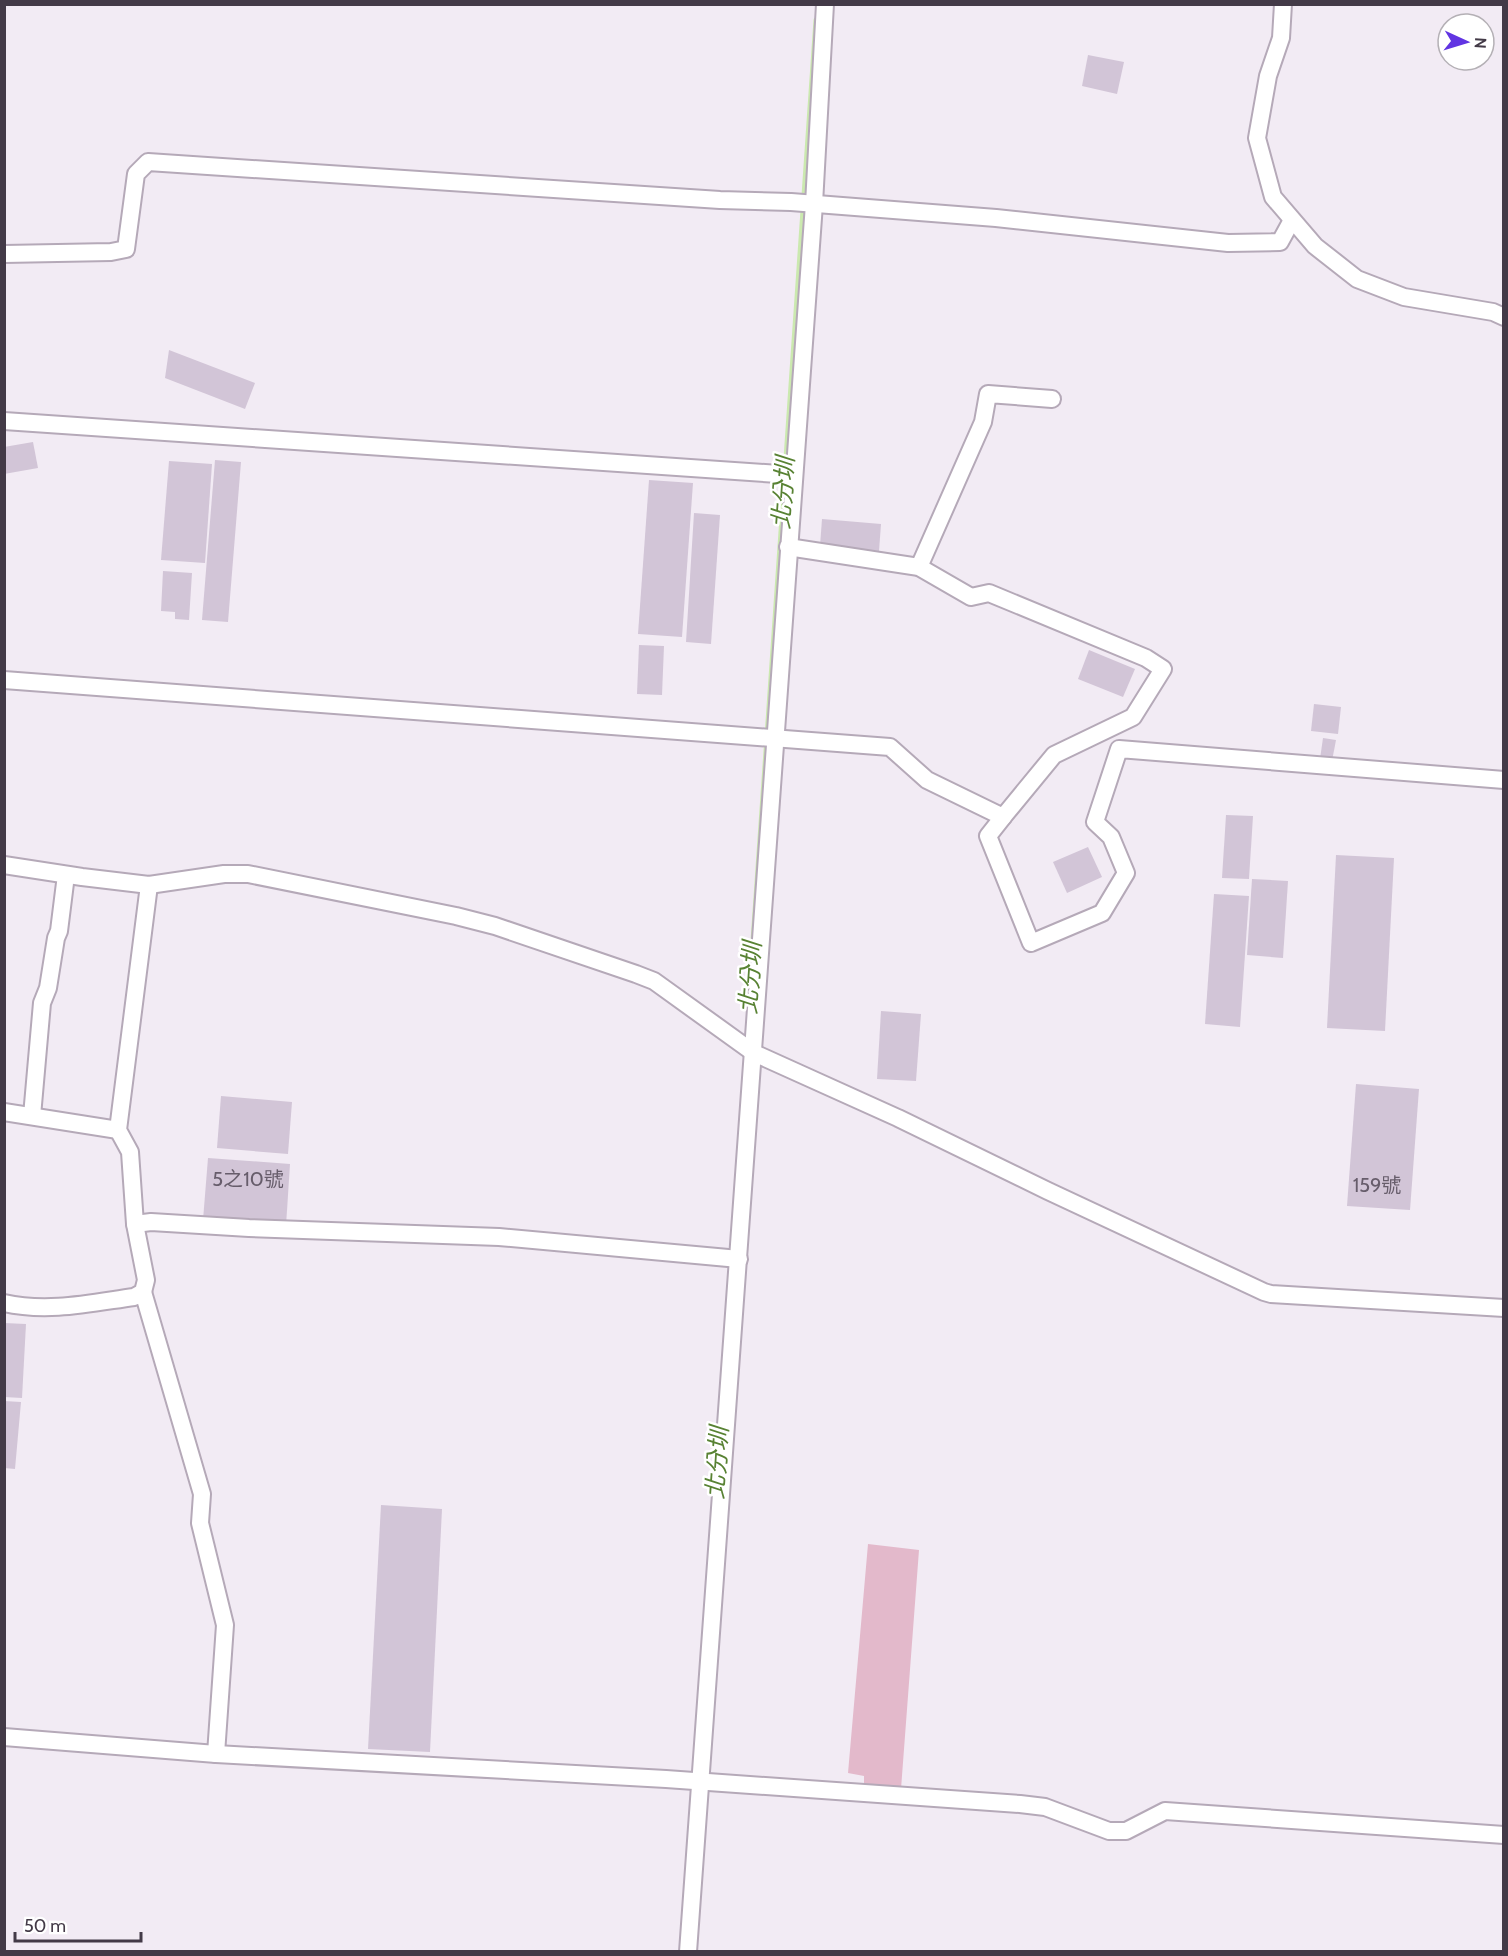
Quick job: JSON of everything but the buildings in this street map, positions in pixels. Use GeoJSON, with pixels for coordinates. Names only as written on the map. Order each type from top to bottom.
{"type":"FeatureCollection","features":[{"type":"Feature","properties":{"kind":"street"},"geometry":{"type":"LineString","coordinates":[[688,1952],[814,204],[825,4]]}},
{"type":"Feature","properties":{"kind":"street"},"geometry":{"type":"LineString","coordinates":[[1283,4],[1281,39],[1268,76],[1257,138],[1273,197],[1315,246],[1357,279],[1404,297],[1493,312],[1503,317]]}},
{"type":"Feature","properties":{"kind":"street"},"geometry":{"type":"LineString","coordinates":[[4,254],[111,252],[126,249],[136,174],[148,162],[720,200],[791,202],[996,218],[1228,243],[1280,242],[1292,220]]}},
{"type":"Feature","properties":{"kind":"street"},"geometry":{"type":"LineString","coordinates":[[919,567],[983,422],[988,394],[1052,399]]}},
{"type":"Feature","properties":{"kind":"street"},"geometry":{"type":"LineString","coordinates":[[4,421],[793,475]]}},
{"type":"Feature","properties":{"kind":"street"},"geometry":{"type":"LineString","coordinates":[[788,547],[919,567],[971,597],[989,593],[1146,658],[1163,669],[1133,717],[1119,749],[1095,822],[1111,837],[1126,873],[1102,913],[1031,943],[988,836],[1054,755],[1133,717]]}},
{"type":"Feature","properties":{"kind":"street"},"geometry":{"type":"LineString","coordinates":[[4,680],[890,747],[927,780],[1003,817]]}},
{"type":"Feature","properties":{"kind":"street"},"geometry":{"type":"LineString","coordinates":[[1119,749],[1503,780]]}},
{"type":"Feature","properties":{"kind":"street"},"geometry":{"type":"LineString","coordinates":[[4,865],[149,885],[224,874],[248,874],[495,926],[654,981],[753,1053],[898,1118],[1264,1292],[1503,1308]]}},
{"type":"Feature","properties":{"kind":"street"},"geometry":{"type":"LineString","coordinates":[[32,1116],[42,1003],[48,988],[59,931],[66,875]]}},
{"type":"Feature","properties":{"kind":"street"},"geometry":{"type":"LineString","coordinates":[[149,885],[118,1130],[130,1152],[135,1224],[146,1280],[143,1292],[202,1494],[200,1523],[225,1625],[216,1754]]}},
{"type":"Feature","properties":{"kind":"street"},"geometry":{"type":"LineString","coordinates":[[4,1112],[118,1130]]}},
{"type":"Feature","properties":{"kind":"street"},"geometry":{"type":"LineString","coordinates":[[135,1224],[151,1222],[500,1237],[739,1259]]}},
{"type":"Feature","properties":{"kind":"street"},"geometry":{"type":"LineString","coordinates":[[4,1303],[49,1309],[134,1297],[143,1292]]}},
{"type":"Feature","properties":{"kind":"street"},"geometry":{"type":"LineString","coordinates":[[4,1737],[216,1754],[666,1779],[1045,1807],[1109,1831],[1126,1831],[1165,1810],[1503,1835]]}},
{"type":"Feature","properties":{"kind":"shaded area"},"geometry":{"type":"Polygon","coordinates":[[[868,1544],[919,1550],[901,1789],[864,1788],[864,1776],[848,1773],[868,1544]]]}},
{"type":"Feature","properties":{"kind":"waterway","name":"北分圳"},"geometry":{"type":"LineString","coordinates":[[753,941],[816,20]]}}]}
